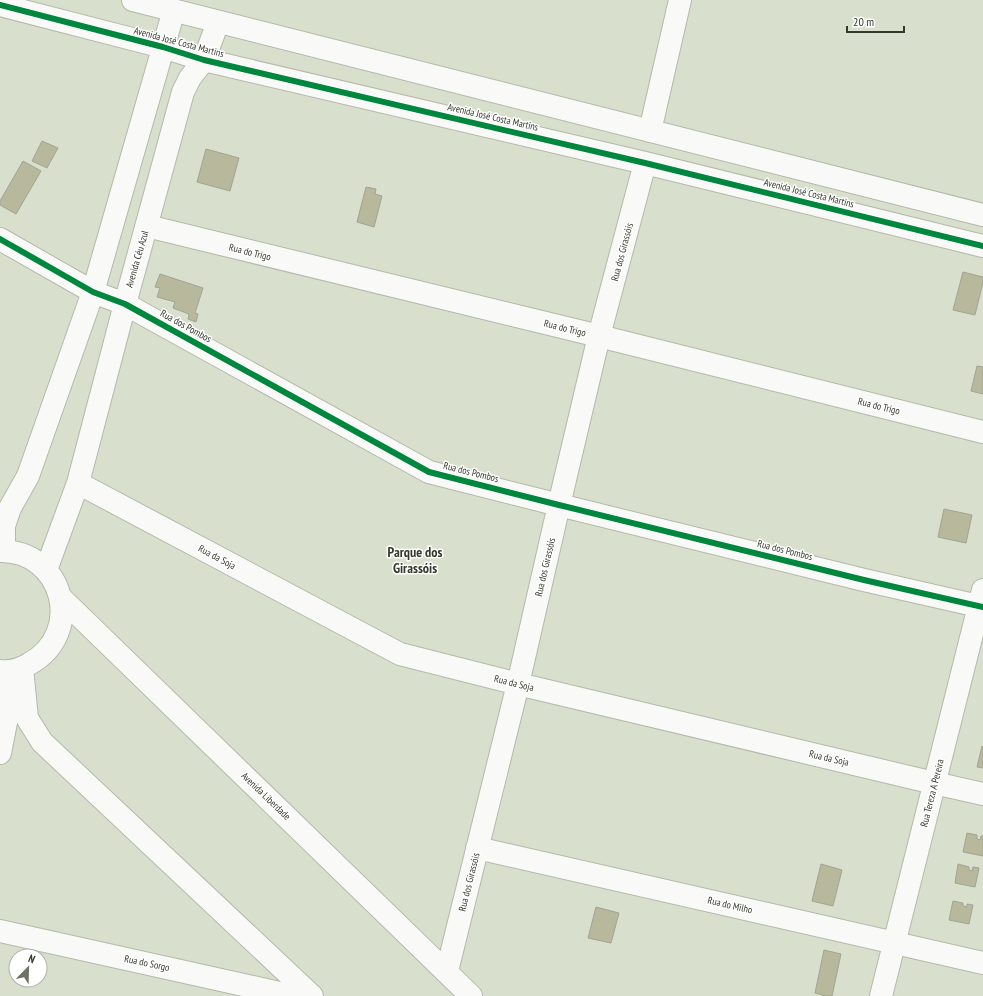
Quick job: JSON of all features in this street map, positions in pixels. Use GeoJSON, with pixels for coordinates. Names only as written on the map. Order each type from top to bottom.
{"type":"FeatureCollection","features":[{"type":"Feature","properties":{"kind":"street","name":"Avenida José Costa Martins"},"geometry":{"type":"LineString","coordinates":[[133,0],[983,216]]}},
{"type":"Feature","properties":{"kind":"street"},"geometry":{"type":"LineString","coordinates":[[650,131],[680,0]]}},
{"type":"Feature","properties":{"kind":"street","name":"Avenida José Costa Martins"},"geometry":{"type":"LineString","coordinates":[[0,5],[163,47],[204,60],[645,163],[983,246]]}},
{"type":"Feature","properties":{"kind":"street"},"geometry":{"type":"LineString","coordinates":[[9,671],[38,660],[51,647],[59,631],[62,613],[60,597],[55,583],[46,570],[34,560],[20,553],[2,551],[4,526],[10,508],[28,476],[93,292],[174,10]]}},
{"type":"Feature","properties":{"kind":"street","name":"Avenida Céu Azul"},"geometry":{"type":"LineString","coordinates":[[46,570],[78,483],[183,92],[190,78],[204,60],[218,22]]}},
{"type":"Feature","properties":{"kind":"street","name":"Rua dos Girassóis"},"geometry":{"type":"LineString","coordinates":[[460,987],[477,848],[518,684],[599,336],[645,163]]}},
{"type":"Feature","properties":{"kind":"street","name":"Rua do Trigo"},"geometry":{"type":"LineString","coordinates":[[146,226],[599,336],[983,432]]}},
{"type":"Feature","properties":{"kind":"street","name":"Rua dos Pombos"},"geometry":{"type":"LineString","coordinates":[[0,239],[93,292],[125,304],[429,472],[864,580],[982,601]]}},
{"type":"Feature","properties":{"kind":"street","name":"Rua da Soja"},"geometry":{"type":"LineString","coordinates":[[78,483],[400,654],[518,684],[983,794]]}},
{"type":"Feature","properties":{"kind":"street","name":"Avenida Liberdade"},"geometry":{"type":"LineString","coordinates":[[60,597],[460,987]]}},
{"type":"Feature","properties":{"kind":"street","name":"Rua Tereza A Pereira"},"geometry":{"type":"LineString","coordinates":[[881,996],[934,783],[982,601]]}},
{"type":"Feature","properties":{"kind":"street"},"geometry":{"type":"LineString","coordinates":[[0,753],[9,707],[9,671]]}},
{"type":"Feature","properties":{"kind":"street"},"geometry":{"type":"LineString","coordinates":[[9,671],[27,718],[42,742],[312,996]]}},
{"type":"Feature","properties":{"kind":"street","name":"Rua do Milho"},"geometry":{"type":"LineString","coordinates":[[477,848],[983,963]]}},
{"type":"Feature","properties":{"kind":"street","name":"Rua do Sorgo"},"geometry":{"type":"LineString","coordinates":[[0,931],[294,996]]}},
{"type":"Feature","properties":{"kind":"building"},"geometry":{"type":"Polygon","coordinates":[[[42,141],[58,148],[47,168],[32,161],[42,141]]]}},
{"type":"Feature","properties":{"kind":"building"},"geometry":{"type":"Polygon","coordinates":[[[206,149],[239,158],[230,191],[197,182],[206,149]]]}},
{"type":"Feature","properties":{"kind":"building"},"geometry":{"type":"Polygon","coordinates":[[[23,161],[41,171],[16,214],[0,205],[0,201],[23,161]]]}},
{"type":"Feature","properties":{"kind":"building"},"geometry":{"type":"Polygon","coordinates":[[[366,187],[376,189],[375,194],[382,196],[374,227],[357,222],[366,187]]]}},
{"type":"Feature","properties":{"kind":"building"},"geometry":{"type":"Polygon","coordinates":[[[963,272],[983,277],[975,315],[953,310],[963,272]]]}},
{"type":"Feature","properties":{"kind":"building"},"geometry":{"type":"Polygon","coordinates":[[[160,274],[203,288],[195,313],[198,314],[196,322],[188,319],[189,314],[173,308],[175,302],[157,297],[160,288],[155,287],[160,274]]]}},
{"type":"Feature","properties":{"kind":"building"},"geometry":{"type":"Polygon","coordinates":[[[977,366],[983,367],[983,394],[971,391],[977,366]]]}},
{"type":"Feature","properties":{"kind":"building"},"geometry":{"type":"Polygon","coordinates":[[[944,509],[972,515],[966,543],[938,537],[944,509]]]}},
{"type":"Feature","properties":{"kind":"building"},"geometry":{"type":"Polygon","coordinates":[[[982,746],[983,747],[983,768],[977,767],[982,746]]]}},
{"type":"Feature","properties":{"kind":"building"},"geometry":{"type":"Polygon","coordinates":[[[967,833],[977,835],[977,839],[980,840],[981,836],[983,836],[983,856],[963,852],[967,833]]]}},
{"type":"Feature","properties":{"kind":"building"},"geometry":{"type":"Polygon","coordinates":[[[821,864],[842,870],[833,906],[812,901],[821,864]]]}},
{"type":"Feature","properties":{"kind":"building"},"geometry":{"type":"Polygon","coordinates":[[[958,864],[969,867],[969,870],[972,871],[973,867],[979,868],[975,887],[955,883],[958,864]]]}},
{"type":"Feature","properties":{"kind":"building"},"geometry":{"type":"Polygon","coordinates":[[[953,901],[963,903],[963,906],[967,907],[967,904],[973,905],[969,924],[949,920],[953,901]]]}},
{"type":"Feature","properties":{"kind":"building"},"geometry":{"type":"Polygon","coordinates":[[[596,907],[619,913],[611,943],[588,938],[596,907]]]}},
{"type":"Feature","properties":{"kind":"building"},"geometry":{"type":"Polygon","coordinates":[[[824,950],[841,954],[832,996],[815,993],[824,950]]]}},
{"type":"Feature","properties":{"kind":"cycle path"},"geometry":{"type":"LineString","coordinates":[[0,5],[163,47],[204,60],[645,163],[983,246]]}},
{"type":"Feature","properties":{"kind":"cycle path"},"geometry":{"type":"LineString","coordinates":[[0,239],[93,292],[125,304],[429,472],[864,580],[983,607]]}},
{"type":"Feature","properties":{"kind":"district","name":"Parque dos Girassóis"},"geometry":{"type":"Point","coordinates":[415,560]}}]}
